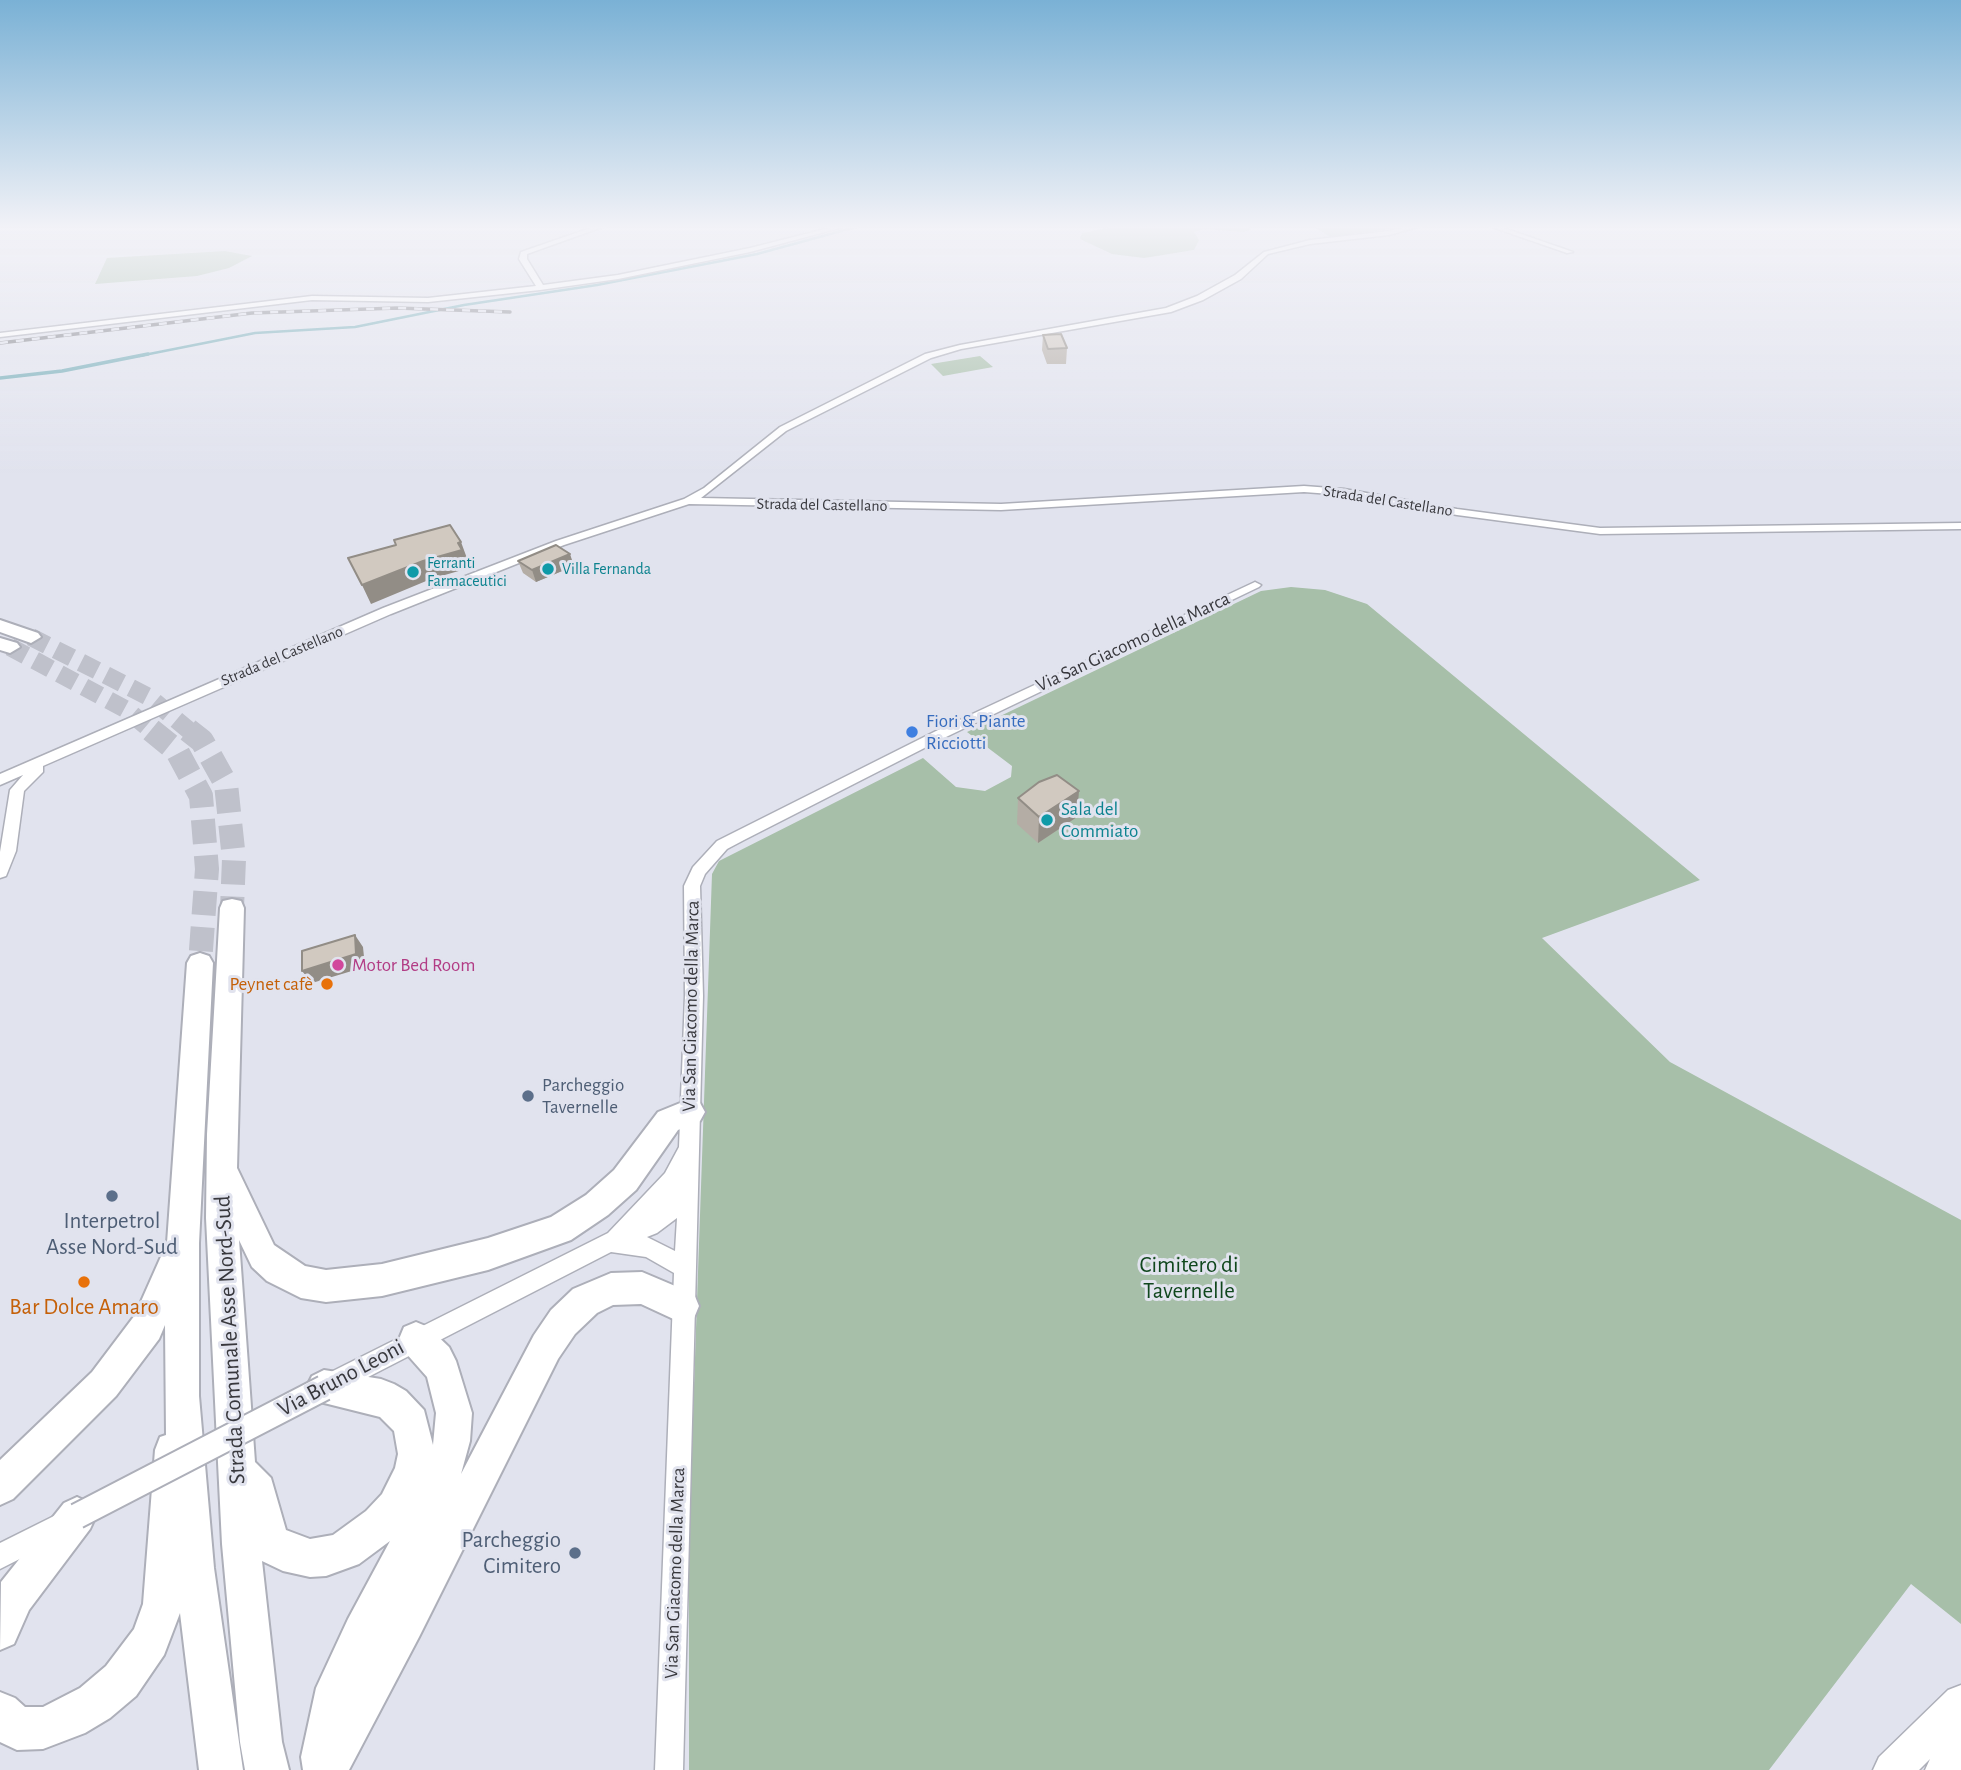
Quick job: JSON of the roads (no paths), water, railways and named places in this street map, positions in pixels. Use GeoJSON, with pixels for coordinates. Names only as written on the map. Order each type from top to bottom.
{"type":"FeatureCollection","features":[{"type":"Feature","properties":{"kind":"highway"},"geometry":{"type":"LineString","coordinates":[[0,626],[31,636]]}},
{"type":"Feature","properties":{"kind":"highway","name":"Strada Comunale Asse Nord-Sud"},"geometry":{"type":"LineString","coordinates":[[232,908],[222,1169],[236,1470],[259,1729],[267,1770]]}},
{"type":"Feature","properties":{"kind":"highway","name":"Strada Comunale Asse Nord-Sud"},"geometry":{"type":"LineString","coordinates":[[200,963],[183,1243],[181,1396],[194,1567],[221,1770]]}},
{"type":"Feature","properties":{"kind":"highway"},"geometry":{"type":"LineString","coordinates":[[222,1169],[263,1256],[279,1270],[301,1282],[326,1286],[382,1280],[488,1254],[560,1229],[597,1205],[625,1180],[668,1121],[690,1112]]}},
{"type":"Feature","properties":{"kind":"highway"},"geometry":{"type":"LineString","coordinates":[[0,1486],[104,1384],[147,1327],[183,1243]]}},
{"type":"Feature","properties":{"kind":"highway"},"geometry":{"type":"LineString","coordinates":[[323,1770],[405,1623],[545,1347],[563,1322],[585,1301],[611,1289],[642,1288],[682,1307]]}},
{"type":"Feature","properties":{"kind":"highway"},"geometry":{"type":"LineString","coordinates":[[323,1770],[337,1688],[392,1574],[422,1520],[443,1473],[452,1441],[454,1413],[444,1373],[437,1359],[416,1339]]}},
{"type":"Feature","properties":{"kind":"highway"},"geometry":{"type":"LineString","coordinates":[[236,1470],[258,1491],[263,1522],[272,1544],[283,1552],[310,1559],[345,1550],[380,1525],[395,1507],[413,1472],[415,1438],[411,1423],[403,1412],[380,1398],[324,1388]]}},
{"type":"Feature","properties":{"kind":"highway"},"geometry":{"type":"LineString","coordinates":[[0,1713],[17,1729],[43,1728],[70,1718],[95,1703],[121,1681],[150,1641],[163,1604],[171,1464],[181,1396]]}},
{"type":"Feature","properties":{"kind":"highway"},"geometry":{"type":"LineString","coordinates":[[0,1630],[15,1596],[77,1516]]}},
{"type":"Feature","properties":{"kind":"main road"},"geometry":{"type":"LineString","coordinates":[[1892,1770],[1961,1703]]}},
{"type":"Feature","properties":{"kind":"main road"},"geometry":{"type":"LineString","coordinates":[[1944,1770],[1961,1729]]}},
{"type":"Feature","properties":{"kind":"street"},"geometry":{"type":"LineString","coordinates":[[0,335],[231,308]]}},
{"type":"Feature","properties":{"kind":"street","name":"Strada del Castellano"},"geometry":{"type":"LineString","coordinates":[[0,780],[421,598],[559,543],[688,501],[783,429],[928,356],[960,347],[1174,308]]}},
{"type":"Feature","properties":{"kind":"street","name":"Strada del Castellano"},"geometry":{"type":"LineString","coordinates":[[688,501],[1001,507],[1304,489],[1345,492],[1457,512],[1600,531],[1961,527]]}},
{"type":"Feature","properties":{"kind":"street","name":"Via San Giacomo della Marca"},"geometry":{"type":"LineString","coordinates":[[669,1770],[690,1112],[692,886],[699,871],[722,845],[941,734],[1255,585]]}},
{"type":"Feature","properties":{"kind":"street"},"geometry":{"type":"LineString","coordinates":[[0,872],[14,821],[6,807],[24,782],[60,753]]}},
{"type":"Feature","properties":{"kind":"street","name":"Via Bruno Leoni"},"geometry":{"type":"LineString","coordinates":[[610,1242],[672,1179],[689,1150]]}},
{"type":"Feature","properties":{"kind":"street","name":"Via Bruno Leoni"},"geometry":{"type":"LineString","coordinates":[[646,1208],[687,1198]]}},
{"type":"Feature","properties":{"kind":"street","name":"Via Bruno Leoni"},"geometry":{"type":"LineString","coordinates":[[0,1556],[416,1339],[610,1242],[650,1226],[687,1198]]}},
{"type":"Feature","properties":{"kind":"street"},"geometry":{"type":"LineString","coordinates":[[610,1242],[649,1247],[684,1267]]}},
{"type":"Feature","properties":{"kind":"waterway"},"geometry":{"type":"LineString","coordinates":[[139,356],[255,333],[355,327],[451,308]]}},
{"type":"Feature","properties":{"kind":"waterway"},"geometry":{"type":"LineString","coordinates":[[0,378],[62,371],[148,354]]}},
{"type":"Feature","properties":{"kind":"tunnel"},"geometry":{"type":"LineString","coordinates":[[31,637],[149,697],[191,732]]}},
{"type":"Feature","properties":{"kind":"tunnel"},"geometry":{"type":"LineString","coordinates":[[10,647],[127,710],[153,732]]}},
{"type":"Feature","properties":{"kind":"tunnel"},"geometry":{"type":"LineString","coordinates":[[151,730],[177,751],[201,796],[207,869],[200,963]]}},
{"type":"Feature","properties":{"kind":"tunnel"},"geometry":{"type":"LineString","coordinates":[[188,730],[202,741],[226,784],[234,859],[232,908]]}},
{"type":"Feature","properties":{"kind":"railway"},"geometry":{"type":"LineString","coordinates":[[0,343],[252,313],[397,308],[510,312]]}},
{"type":"Feature","properties":{"kind":"place","name":"Villa Fernanda"},"geometry":{"type":"Point","coordinates":[548,569]}},
{"type":"Feature","properties":{"kind":"place","name":"Ferranti Farmaceutici"},"geometry":{"type":"Point","coordinates":[413,572]}},
{"type":"Feature","properties":{"kind":"place","name":"Fiori & Piante Ricciotti"},"geometry":{"type":"Point","coordinates":[912,732]}},
{"type":"Feature","properties":{"kind":"place","name":"Sala del Commiato"},"geometry":{"type":"Point","coordinates":[1047,820]}},
{"type":"Feature","properties":{"kind":"place","name":"Motor Bed Room"},"geometry":{"type":"Point","coordinates":[338,965]}},
{"type":"Feature","properties":{"kind":"place","name":"Peynet cafè"},"geometry":{"type":"Point","coordinates":[327,984]}},
{"type":"Feature","properties":{"kind":"place","name":"Parcheggio Tavernelle"},"geometry":{"type":"Point","coordinates":[528,1096]}},
{"type":"Feature","properties":{"kind":"place","name":"Interpetrol Asse Nord-Sud"},"geometry":{"type":"Point","coordinates":[112,1196]}},
{"type":"Feature","properties":{"kind":"place","name":"Bar Dolce Amaro"},"geometry":{"type":"Point","coordinates":[84,1282]}},
{"type":"Feature","properties":{"kind":"place","name":"Parcheggio Cimitero"},"geometry":{"type":"Point","coordinates":[575,1553]}},
{"type":"Feature","properties":{"kind":"park label","name":"Cimitero di Tavernelle"},"geometry":{"type":"Point","coordinates":[1189,1278]}}]}
